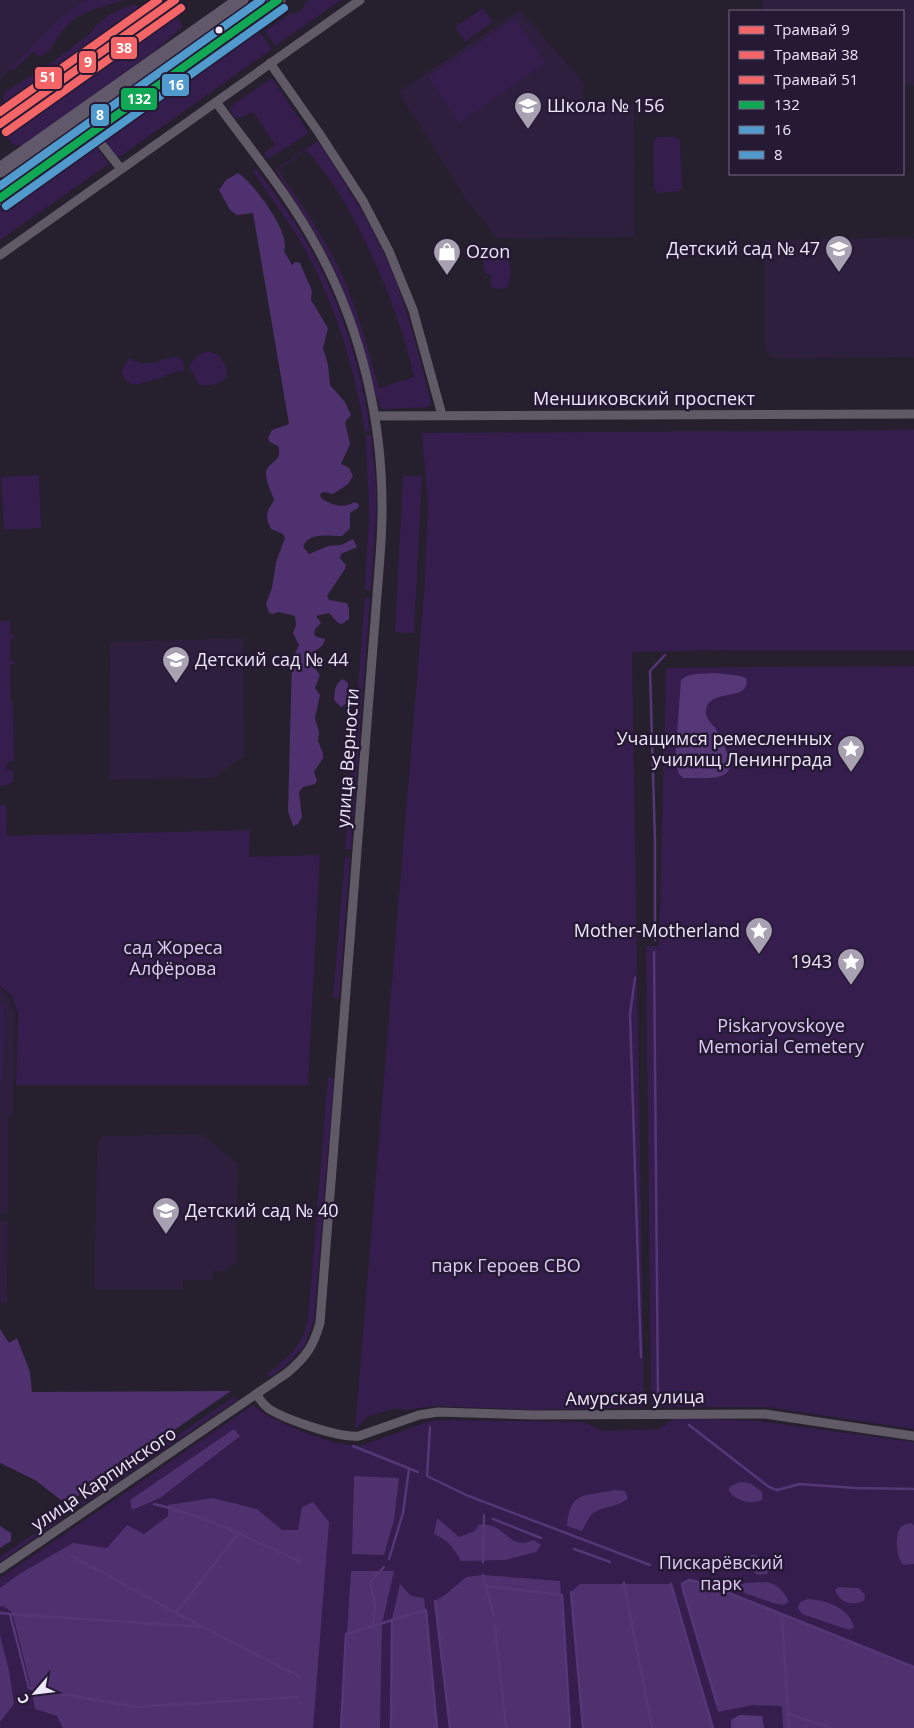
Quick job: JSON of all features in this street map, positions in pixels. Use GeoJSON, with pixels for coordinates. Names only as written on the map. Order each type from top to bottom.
{"type":"FeatureCollection","features":[{"type":"Feature","properties":{"kind":"main road"},"geometry":{"type":"LineString","coordinates":[[0,170],[241,0]]}},
{"type":"Feature","properties":{"kind":"main road"},"geometry":{"type":"LineString","coordinates":[[0,198],[278,0]]}},
{"type":"Feature","properties":{"kind":"street"},"geometry":{"type":"LineString","coordinates":[[0,255],[360,0]]}},
{"type":"Feature","properties":{"kind":"street"},"geometry":{"type":"LineString","coordinates":[[270,64],[319,133],[363,201],[389,251],[413,310],[442,415]]}},
{"type":"Feature","properties":{"kind":"street","name":"улица Верности"},"geometry":{"type":"LineString","coordinates":[[216,102],[281,191],[306,229],[328,268],[357,344],[375,416],[382,485],[381,540],[322,1306],[316,1338],[309,1352],[287,1373],[226,1415]]}},
{"type":"Feature","properties":{"kind":"street"},"geometry":{"type":"LineString","coordinates":[[92,132],[120,169]]}},
{"type":"Feature","properties":{"kind":"street","name":"Меншиковский проспект"},"geometry":{"type":"LineString","coordinates":[[375,416],[914,414]]}},
{"type":"Feature","properties":{"kind":"street","name":"Амурская улица"},"geometry":{"type":"LineString","coordinates":[[256,1394],[267,1407],[276,1413],[338,1435],[349,1437],[359,1436],[419,1416],[438,1412],[533,1415],[765,1414],[914,1436]]}},
{"type":"Feature","properties":{"kind":"street","name":"улица Карпинского"},"geometry":{"type":"LineString","coordinates":[[0,1569],[226,1415]]}},
{"type":"Feature","properties":{"kind":"shaded area"},"geometry":{"type":"Polygon","coordinates":[[[0,0],[85,0],[59,19],[0,80],[0,0]]]}},
{"type":"Feature","properties":{"kind":"shaded area"},"geometry":{"type":"Polygon","coordinates":[[[763,0],[914,0],[914,85],[904,85],[904,10],[763,10],[763,0]]]}},
{"type":"Feature","properties":{"kind":"shaded area","name":"Школа № 156"},"geometry":{"type":"Polygon","coordinates":[[[520,10],[584,83],[582,100],[634,104],[635,237],[497,238],[467,201],[398,92],[520,10]]]}},
{"type":"Feature","properties":{"kind":"shaded area"},"geometry":{"type":"Polygon","coordinates":[[[238,173],[253,187],[270,209],[282,233],[285,243],[284,251],[292,265],[295,262],[300,263],[312,291],[311,300],[328,328],[323,348],[328,365],[330,385],[345,402],[351,415],[345,422],[350,444],[341,464],[349,468],[353,476],[348,484],[333,494],[324,492],[320,494],[321,498],[337,505],[346,505],[354,502],[359,504],[358,508],[350,513],[350,528],[342,536],[314,537],[309,539],[303,547],[309,554],[328,546],[341,545],[353,539],[357,547],[341,554],[340,558],[346,565],[345,569],[327,596],[329,600],[347,603],[349,619],[342,624],[338,623],[329,613],[316,616],[321,623],[315,629],[314,634],[325,639],[320,648],[307,658],[320,675],[315,688],[320,695],[315,718],[319,732],[318,741],[323,758],[314,772],[317,781],[315,784],[303,787],[299,792],[302,817],[298,824],[293,826],[288,811],[292,660],[299,645],[293,633],[296,625],[295,616],[278,612],[269,613],[266,604],[272,588],[276,562],[285,538],[283,534],[271,529],[267,517],[274,500],[266,473],[269,466],[279,455],[278,446],[270,442],[268,438],[272,430],[289,424],[253,213],[237,215],[230,210],[219,190],[226,180],[238,173]]]}},
{"type":"Feature","properties":{"kind":"shaded area","name":"Детский сад № 47"},"geometry":{"type":"Polygon","coordinates":[[[909,237],[914,239],[914,357],[771,358],[765,350],[765,240],[909,237]]]}},
{"type":"Feature","properties":{"kind":"shaded area","name":"Детский сад № 44"},"geometry":{"type":"Polygon","coordinates":[[[243,638],[244,756],[214,778],[109,780],[110,642],[243,638]]]}},
{"type":"Feature","properties":{"kind":"shaded area"},"geometry":{"type":"Polygon","coordinates":[[[715,673],[746,678],[746,686],[743,690],[715,698],[709,702],[706,709],[707,718],[716,729],[726,750],[730,761],[729,769],[719,777],[683,778],[679,774],[675,761],[681,680],[692,675],[715,673]]]}},
{"type":"Feature","properties":{"kind":"shaded area"},"geometry":{"type":"Polygon","coordinates":[[[343,679],[348,683],[347,703],[341,707],[334,700],[336,685],[343,679]]]}},
{"type":"Feature","properties":{"kind":"shaded area"},"geometry":{"type":"Polygon","coordinates":[[[0,988],[9,997],[15,1014],[13,1116],[8,1116],[8,1213],[0,1213],[0,988]]]}},
{"type":"Feature","properties":{"kind":"shaded area","name":"Детский сад № 40"},"geometry":{"type":"Polygon","coordinates":[[[202,1134],[238,1164],[236,1263],[224,1271],[213,1271],[213,1280],[183,1280],[183,1289],[94,1289],[97,1143],[103,1136],[202,1134]]]}},
{"type":"Feature","properties":{"kind":"shaded area"},"geometry":{"type":"Polygon","coordinates":[[[0,1213],[1,1221],[8,1221],[7,1303],[0,1303],[0,1213]]]}},
{"type":"Feature","properties":{"kind":"shaded area"},"geometry":{"type":"Polygon","coordinates":[[[0,1329],[9,1343],[17,1338],[30,1372],[32,1392],[231,1391],[66,1504],[35,1480],[0,1463],[0,1329]]]}},
{"type":"Feature","properties":{"kind":"shaded area"},"geometry":{"type":"Polygon","coordinates":[[[234,1429],[240,1436],[160,1498],[132,1510],[130,1500],[234,1429]]]}},
{"type":"Feature","properties":{"kind":"shaded area"},"geometry":{"type":"Polygon","coordinates":[[[354,1476],[399,1478],[394,1520],[384,1555],[352,1554],[354,1476]]]}},
{"type":"Feature","properties":{"kind":"shaded area"},"geometry":{"type":"Polygon","coordinates":[[[740,1482],[750,1483],[762,1492],[762,1500],[749,1502],[740,1500],[732,1494],[729,1491],[729,1487],[740,1482]]]}},
{"type":"Feature","properties":{"kind":"shaded area"},"geometry":{"type":"Polygon","coordinates":[[[614,1490],[625,1491],[628,1498],[592,1514],[582,1531],[567,1526],[569,1514],[576,1500],[588,1495],[614,1490]]]}},
{"type":"Feature","properties":{"kind":"shaded area"},"geometry":{"type":"Polygon","coordinates":[[[213,1498],[257,1509],[282,1530],[298,1530],[302,1507],[313,1502],[329,1522],[313,1728],[63,1728],[57,1716],[35,1709],[12,1612],[3,1606],[0,1607],[0,1588],[21,1573],[73,1543],[107,1548],[127,1525],[144,1534],[168,1516],[168,1505],[213,1498]]]}},
{"type":"Feature","properties":{"kind":"shaded area"},"geometry":{"type":"Polygon","coordinates":[[[437,1518],[459,1537],[475,1531],[479,1524],[490,1525],[520,1543],[533,1540],[541,1545],[536,1552],[505,1560],[461,1561],[450,1545],[434,1534],[437,1518]]]}},
{"type":"Feature","properties":{"kind":"shaded area"},"geometry":{"type":"Polygon","coordinates":[[[912,1523],[914,1526],[914,1564],[904,1565],[899,1558],[897,1535],[902,1526],[912,1523]]]}},
{"type":"Feature","properties":{"kind":"shaded area"},"geometry":{"type":"Polygon","coordinates":[[[0,1526],[11,1533],[11,1541],[0,1548],[0,1526]]]}},
{"type":"Feature","properties":{"kind":"shaded area"},"geometry":{"type":"Polygon","coordinates":[[[751,1555],[755,1555],[767,1562],[770,1570],[767,1574],[758,1575],[751,1569],[748,1561],[751,1555]]]}},
{"type":"Feature","properties":{"kind":"shaded area"},"geometry":{"type":"Polygon","coordinates":[[[351,1571],[394,1571],[382,1624],[380,1728],[341,1728],[351,1571]]]}},
{"type":"Feature","properties":{"kind":"shaded area"},"geometry":{"type":"Polygon","coordinates":[[[483,1575],[560,1581],[570,1728],[450,1728],[435,1601],[466,1577],[483,1575]]]}},
{"type":"Feature","properties":{"kind":"shaded area"},"geometry":{"type":"Polygon","coordinates":[[[689,1580],[704,1583],[914,1667],[914,1728],[783,1728],[782,1706],[753,1705],[718,1712],[682,1584],[689,1580]]]}},
{"type":"Feature","properties":{"kind":"shaded area"},"geometry":{"type":"Polygon","coordinates":[[[767,1582],[780,1589],[789,1601],[784,1605],[773,1603],[742,1592],[739,1586],[744,1583],[767,1582]]]}},
{"type":"Feature","properties":{"kind":"shaded area"},"geometry":{"type":"Polygon","coordinates":[[[400,1584],[411,1596],[424,1598],[437,1728],[391,1728],[392,1619],[400,1584]]]}},
{"type":"Feature","properties":{"kind":"shaded area"},"geometry":{"type":"Polygon","coordinates":[[[580,1584],[671,1584],[713,1728],[583,1728],[571,1592],[580,1584]]]}},
{"type":"Feature","properties":{"kind":"shaded area"},"geometry":{"type":"Polygon","coordinates":[[[838,1587],[859,1588],[865,1595],[864,1601],[850,1603],[843,1601],[835,1590],[838,1587]]]}},
{"type":"Feature","properties":{"kind":"shaded area"},"geometry":{"type":"Polygon","coordinates":[[[807,1599],[822,1601],[836,1606],[847,1615],[854,1628],[849,1630],[802,1614],[798,1608],[800,1602],[807,1599]]]}},
{"type":"Feature","properties":{"kind":"shaded area"},"geometry":{"type":"Polygon","coordinates":[[[0,1635],[9,1671],[14,1704],[0,1722],[0,1635]]]}},
{"type":"Feature","properties":{"kind":"shaded area"},"geometry":{"type":"Polygon","coordinates":[[[739,1715],[762,1716],[764,1728],[731,1728],[731,1720],[739,1715]]]}},
{"type":"Feature","properties":{"kind":"green space"},"geometry":{"type":"Polygon","coordinates":[[[85,0],[124,0],[92,10],[78,17],[65,28],[51,48],[44,54],[40,57],[33,52],[14,69],[9,70],[59,19],[85,0]]]}},
{"type":"Feature","properties":{"kind":"green space"},"geometry":{"type":"Polygon","coordinates":[[[309,0],[341,0],[275,46],[265,31],[292,12],[293,15],[305,7],[303,4],[309,0]]]}},
{"type":"Feature","properties":{"kind":"green space"},"geometry":{"type":"Polygon","coordinates":[[[133,5],[146,7],[132,17],[133,20],[0,113],[0,104],[4,101],[3,97],[6,91],[51,63],[91,33],[104,19],[115,12],[133,5]]]}},
{"type":"Feature","properties":{"kind":"green space"},"geometry":{"type":"Polygon","coordinates":[[[483,8],[493,22],[465,42],[455,27],[483,8]]]}},
{"type":"Feature","properties":{"kind":"green space"},"geometry":{"type":"Polygon","coordinates":[[[171,9],[183,26],[156,50],[21,147],[12,144],[1,127],[147,22],[149,24],[171,9]]]}},
{"type":"Feature","properties":{"kind":"green space"},"geometry":{"type":"Polygon","coordinates":[[[515,18],[546,63],[459,123],[428,77],[515,18]]]}},
{"type":"Feature","properties":{"kind":"green space"},"geometry":{"type":"Polygon","coordinates":[[[260,32],[272,49],[118,158],[104,141],[103,134],[106,131],[230,45],[232,48],[260,32]]]}},
{"type":"Feature","properties":{"kind":"green space"},"geometry":{"type":"Polygon","coordinates":[[[185,50],[188,55],[0,187],[0,180],[185,50]]]}},
{"type":"Feature","properties":{"kind":"green space"},"geometry":{"type":"Polygon","coordinates":[[[272,78],[309,133],[268,159],[264,153],[275,145],[253,112],[235,118],[229,109],[272,78]]]}},
{"type":"Feature","properties":{"kind":"green space"},"geometry":{"type":"Polygon","coordinates":[[[657,137],[675,137],[680,141],[682,187],[680,191],[659,193],[654,189],[653,142],[657,137]]]}},
{"type":"Feature","properties":{"kind":"green space"},"geometry":{"type":"Polygon","coordinates":[[[318,141],[365,217],[396,281],[415,341],[431,402],[428,407],[382,409],[379,406],[358,330],[338,277],[322,244],[275,170],[318,141]],[[305,151],[278,170],[316,228],[344,279],[379,388],[414,377],[393,307],[374,260],[340,195],[311,155],[305,151]]]}},
{"type":"Feature","properties":{"kind":"green space"},"geometry":{"type":"Polygon","coordinates":[[[90,144],[96,147],[109,164],[0,240],[0,206],[90,144]]]}},
{"type":"Feature","properties":{"kind":"green space"},"geometry":{"type":"Polygon","coordinates":[[[256,168],[299,229],[332,293],[356,361],[370,431],[365,432],[355,381],[331,305],[296,234],[253,171],[256,168]]]}},
{"type":"Feature","properties":{"kind":"green space"},"geometry":{"type":"Polygon","coordinates":[[[492,256],[508,258],[511,273],[507,288],[496,289],[491,287],[491,277],[485,273],[483,260],[492,256]]]}},
{"type":"Feature","properties":{"kind":"green space"},"geometry":{"type":"Polygon","coordinates":[[[208,351],[219,355],[227,370],[227,375],[225,379],[217,384],[199,385],[189,366],[202,353],[208,351]]]}},
{"type":"Feature","properties":{"kind":"green space"},"geometry":{"type":"Polygon","coordinates":[[[176,356],[183,361],[184,371],[148,382],[131,384],[121,372],[129,358],[141,363],[147,363],[176,356]]]}},
{"type":"Feature","properties":{"kind":"green space","name":"парк Героев СВО"},"geometry":{"type":"Polygon","coordinates":[[[914,430],[914,650],[632,652],[644,1407],[533,1410],[437,1406],[410,1410],[396,1408],[367,1417],[355,1430],[424,593],[428,506],[422,433],[914,430]]]}},
{"type":"Feature","properties":{"kind":"green space"},"geometry":{"type":"Polygon","coordinates":[[[366,435],[371,435],[376,485],[371,590],[365,590],[369,513],[366,435]]]}},
{"type":"Feature","properties":{"kind":"green space"},"geometry":{"type":"Polygon","coordinates":[[[39,475],[41,528],[4,530],[1,477],[39,475]]]}},
{"type":"Feature","properties":{"kind":"green space"},"geometry":{"type":"Polygon","coordinates":[[[403,476],[422,476],[414,633],[395,632],[403,476]]]}},
{"type":"Feature","properties":{"kind":"green space"},"geometry":{"type":"Polygon","coordinates":[[[365,598],[370,598],[351,850],[345,849],[365,598]]]}},
{"type":"Feature","properties":{"kind":"green space"},"geometry":{"type":"Polygon","coordinates":[[[0,621],[10,621],[10,635],[14,635],[14,639],[10,639],[10,660],[14,661],[15,664],[10,665],[14,761],[7,762],[7,770],[13,770],[13,782],[0,786],[0,621]]]}},
{"type":"Feature","properties":{"kind":"green space","name":"Piskaryovskoye Memorial Cemetery"},"geometry":{"type":"Polygon","coordinates":[[[914,666],[914,1429],[767,1407],[651,1407],[646,946],[659,946],[666,668],[914,666]]]}},
{"type":"Feature","properties":{"kind":"green space","name":"сад Жореса Алфёрова"},"geometry":{"type":"Polygon","coordinates":[[[0,805],[6,805],[7,836],[250,830],[249,857],[320,855],[308,1085],[16,1085],[18,1014],[12,996],[0,986],[0,805]]]}},
{"type":"Feature","properties":{"kind":"green space"},"geometry":{"type":"Polygon","coordinates":[[[345,857],[350,858],[339,999],[333,997],[345,857]]]}},
{"type":"Feature","properties":{"kind":"green space"},"geometry":{"type":"Polygon","coordinates":[[[0,1000],[4,1010],[3,1077],[0,1082],[0,1000]]]}},
{"type":"Feature","properties":{"kind":"green space"},"geometry":{"type":"Polygon","coordinates":[[[328,1077],[334,1078],[314,1321],[304,1347],[283,1368],[270,1377],[267,1374],[288,1357],[298,1345],[308,1320],[328,1077]]]}},
{"type":"Feature","properties":{"kind":"green space"},"geometry":{"type":"Polygon","coordinates":[[[235,1396],[237,1400],[81,1506],[76,1504],[235,1396]]]}},
{"type":"Feature","properties":{"kind":"green space","name":"Пискарёвский парк"},"geometry":{"type":"Polygon","coordinates":[[[253,1405],[274,1418],[304,1432],[336,1442],[360,1446],[427,1422],[439,1420],[584,1422],[603,1431],[659,1429],[675,1418],[759,1421],[914,1442],[914,1728],[0,1728],[0,1578],[253,1405]]]}},
{"type":"Feature","properties":{"kind":"green space"},"geometry":{"type":"Polygon","coordinates":[[[62,1514],[62,1519],[0,1562],[0,1557],[62,1514]]]}},
{"type":"Feature","properties":{"kind":"waterway"},"geometry":{"type":"LineString","coordinates":[[655,940],[655,841],[650,671],[665,655]]}},
{"type":"Feature","properties":{"kind":"waterway"},"geometry":{"type":"LineString","coordinates":[[654,952],[658,1398]]}},
{"type":"Feature","properties":{"kind":"waterway"},"geometry":{"type":"LineString","coordinates":[[635,978],[630,1014],[641,1357]]}},
{"type":"Feature","properties":{"kind":"waterway"},"geometry":{"type":"LineString","coordinates":[[689,1425],[769,1487],[777,1490],[800,1484],[855,1488],[914,1489]]}},
{"type":"Feature","properties":{"kind":"waterway"},"geometry":{"type":"LineString","coordinates":[[430,1427],[427,1476],[466,1495],[650,1565]]}},
{"type":"Feature","properties":{"kind":"waterway"},"geometry":{"type":"LineString","coordinates":[[353,1446],[418,1472]]}},
{"type":"Feature","properties":{"kind":"waterway"},"geometry":{"type":"LineString","coordinates":[[389,1559],[403,1513],[409,1469]]}},
{"type":"Feature","properties":{"kind":"waterway"},"geometry":{"type":"LineString","coordinates":[[154,1504],[211,1522],[301,1562]]}},
{"type":"Feature","properties":{"kind":"waterway"},"geometry":{"type":"LineString","coordinates":[[483,1562],[484,1515]]}},
{"type":"Feature","properties":{"kind":"waterway"},"geometry":{"type":"LineString","coordinates":[[493,1519],[541,1538]]}},
{"type":"Feature","properties":{"kind":"waterway"},"geometry":{"type":"LineString","coordinates":[[176,1613],[238,1534]]}},
{"type":"Feature","properties":{"kind":"waterway"},"geometry":{"type":"LineString","coordinates":[[574,1549],[610,1562]]}},
{"type":"Feature","properties":{"kind":"waterway"},"geometry":{"type":"LineString","coordinates":[[72,1556],[176,1613],[300,1677]]}},
{"type":"Feature","properties":{"kind":"waterway"},"geometry":{"type":"LineString","coordinates":[[373,1627],[375,1605],[370,1582],[384,1567]]}},
{"type":"Feature","properties":{"kind":"waterway"},"geometry":{"type":"LineString","coordinates":[[483,1575],[494,1616]]}},
{"type":"Feature","properties":{"kind":"waterway"},"geometry":{"type":"LineString","coordinates":[[717,1704],[684,1593],[682,1584],[689,1580],[704,1583],[914,1667]]}},
{"type":"Feature","properties":{"kind":"waterway"},"geometry":{"type":"LineString","coordinates":[[624,1583],[652,1728]]}},
{"type":"Feature","properties":{"kind":"waterway"},"geometry":{"type":"LineString","coordinates":[[671,1584],[713,1728]]}},
{"type":"Feature","properties":{"kind":"waterway"},"geometry":{"type":"LineString","coordinates":[[486,1586],[562,1595],[570,1728]]}},
{"type":"Feature","properties":{"kind":"waterway"},"geometry":{"type":"LineString","coordinates":[[571,1592],[583,1728]]}},
{"type":"Feature","properties":{"kind":"waterway"},"geometry":{"type":"LineString","coordinates":[[435,1601],[450,1728]]}},
{"type":"Feature","properties":{"kind":"waterway"},"geometry":{"type":"LineString","coordinates":[[341,1728],[346,1634],[426,1610],[437,1728]]}},
{"type":"Feature","properties":{"kind":"waterway"},"geometry":{"type":"LineString","coordinates":[[0,1613],[10,1614]]}},
{"type":"Feature","properties":{"kind":"waterway"},"geometry":{"type":"LineString","coordinates":[[204,1627],[10,1614],[29,1688],[136,1707],[298,1697]]}},
{"type":"Feature","properties":{"kind":"waterway"},"geometry":{"type":"LineString","coordinates":[[782,1615],[789,1728]]}},
{"type":"Feature","properties":{"kind":"waterway"},"geometry":{"type":"LineString","coordinates":[[391,1728],[392,1620]]}},
{"type":"Feature","properties":{"kind":"waterway"},"geometry":{"type":"LineString","coordinates":[[495,1626],[506,1728]]}},
{"type":"Feature","properties":{"kind":"waterway"},"geometry":{"type":"LineString","coordinates":[[788,1714],[831,1728]]}},
{"type":"Feature","properties":{"kind":"tram line","name":"51"},"geometry":{"type":"LineString","coordinates":[[0,112],[158,0]]}},
{"type":"Feature","properties":{"kind":"tram line","name":"9"},"geometry":{"type":"LineString","coordinates":[[0,124],[175,0]]}},
{"type":"Feature","properties":{"kind":"tram line","name":"38"},"geometry":{"type":"LineString","coordinates":[[6,132],[181,8]]}},
{"type":"Feature","properties":{"kind":"transit line","name":"8"},"geometry":{"type":"LineString","coordinates":[[0,186],[261,0]]}},
{"type":"Feature","properties":{"kind":"transit line","name":"132"},"geometry":{"type":"LineString","coordinates":[[0,198],[278,0]]}},
{"type":"Feature","properties":{"kind":"transit line","name":"16"},"geometry":{"type":"LineString","coordinates":[[6,206],[284,8]]}},
{"type":"Feature","properties":{"kind":"place","name":"Школа № 156"},"geometry":{"type":"Point","coordinates":[528,130]}},
{"type":"Feature","properties":{"kind":"place","name":"Детский сад № 47"},"geometry":{"type":"Point","coordinates":[839,273]}},
{"type":"Feature","properties":{"kind":"place","name":"Ozon"},"geometry":{"type":"Point","coordinates":[447,276]}},
{"type":"Feature","properties":{"kind":"place","name":"Детский сад № 44"},"geometry":{"type":"Point","coordinates":[176,684]}},
{"type":"Feature","properties":{"kind":"place","name":"Учащимся ремесленных училищ Ленинграда"},"geometry":{"type":"Point","coordinates":[851,773]}},
{"type":"Feature","properties":{"kind":"place","name":"Mother-Motherland"},"geometry":{"type":"Point","coordinates":[759,955]}},
{"type":"Feature","properties":{"kind":"place","name":"1943"},"geometry":{"type":"Point","coordinates":[851,986]}},
{"type":"Feature","properties":{"kind":"place","name":"Детский сад № 40"},"geometry":{"type":"Point","coordinates":[166,1235]}}]}
